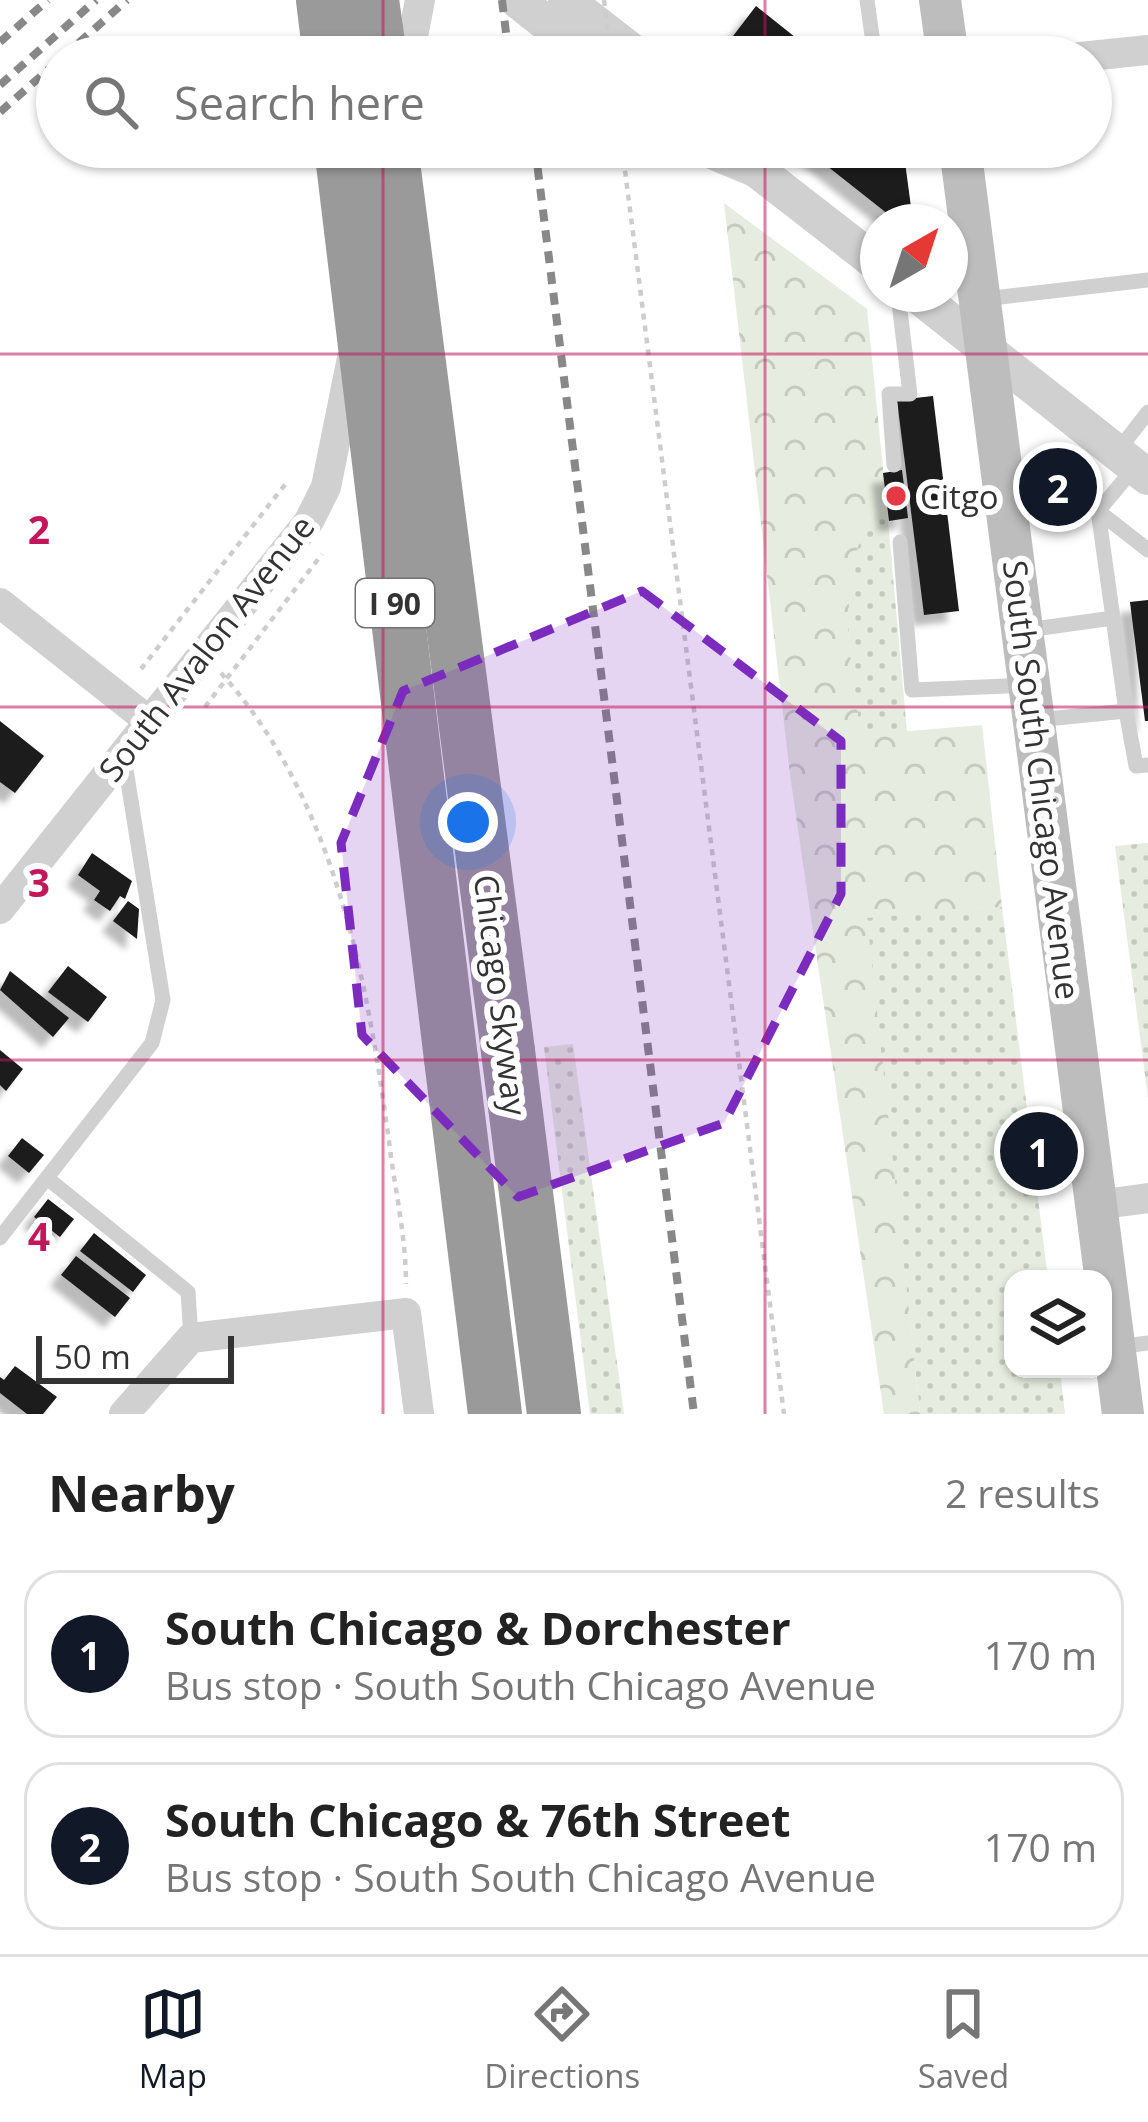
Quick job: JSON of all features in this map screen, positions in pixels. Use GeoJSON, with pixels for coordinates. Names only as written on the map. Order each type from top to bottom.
{"type":"FeatureCollection","features":[{"type":"Feature","properties":{"kind":"highway"},"geometry":{"type":"LineString","coordinates":[[323,0],[327,36]]}},
{"type":"Feature","properties":{"kind":"highway"},"geometry":{"type":"LineString","coordinates":[[372,0],[377,36]]}},
{"type":"Feature","properties":{"kind":"highway","name":"Chicago Skyway"},"geometry":{"type":"LineString","coordinates":[[344,168],[496,1414]]}},
{"type":"Feature","properties":{"kind":"highway","name":"Chicago Skyway"},"geometry":{"type":"LineString","coordinates":[[395,168],[554,1414]]}},
{"type":"Feature","properties":{"kind":"main road"},"geometry":{"type":"LineString","coordinates":[[940,0],[945,36]]}},
{"type":"Feature","properties":{"kind":"main road","name":"South South Chicago Avenue"},"geometry":{"type":"LineString","coordinates":[[963,168],[1096,1205],[1131,1345],[1123,1414]]}},
{"type":"Feature","properties":{"kind":"street"},"geometry":{"type":"LineString","coordinates":[[414,36],[420,0]]}},
{"type":"Feature","properties":{"kind":"street"},"geometry":{"type":"LineString","coordinates":[[517,0],[562,36]]}},
{"type":"Feature","properties":{"kind":"street"},"geometry":{"type":"LineString","coordinates":[[566,0],[612,36]]}},
{"type":"Feature","properties":{"kind":"street"},"geometry":{"type":"LineString","coordinates":[[1112,54],[1148,50]]}},
{"type":"Feature","properties":{"kind":"street","name":"South Avalon Avenue"},"geometry":{"type":"LineString","coordinates":[[0,909],[299,536],[326,487],[388,168]]}},
{"type":"Feature","properties":{"kind":"street"},"geometry":{"type":"LineString","coordinates":[[761,168],[860,249]]}},
{"type":"Feature","properties":{"kind":"street"},"geometry":{"type":"LineString","coordinates":[[939,312],[1133,465]]}},
{"type":"Feature","properties":{"kind":"street"},"geometry":{"type":"LineString","coordinates":[[0,603],[148,721]]}},
{"type":"Feature","properties":{"kind":"street"},"geometry":{"type":"LineString","coordinates":[[1096,1205],[1148,1198]]}},
{"type":"Feature","properties":{"kind":"street"},"geometry":{"type":"LineString","coordinates":[[124,1414],[176,1349],[191,1338],[406,1313],[418,1414]]}},
{"type":"Feature","properties":{"kind":"lane"},"geometry":{"type":"LineString","coordinates":[[867,0],[872,36]]}},
{"type":"Feature","properties":{"kind":"lane"},"geometry":{"type":"LineString","coordinates":[[980,300],[1148,280]]}},
{"type":"Feature","properties":{"kind":"lane"},"geometry":{"type":"LineString","coordinates":[[894,465],[889,394],[910,394],[900,312]]}},
{"type":"Feature","properties":{"kind":"lane"},"geometry":{"type":"LineString","coordinates":[[1148,412],[1133,465],[1098,511],[1136,766],[1148,765]]}},
{"type":"Feature","properties":{"kind":"lane"},"geometry":{"type":"LineString","coordinates":[[1098,511],[1148,550]]}},
{"type":"Feature","properties":{"kind":"lane"},"geometry":{"type":"LineString","coordinates":[[900,542],[912,690],[1126,711]]}},
{"type":"Feature","properties":{"kind":"lane"},"geometry":{"type":"LineString","coordinates":[[1023,631],[1113,618]]}},
{"type":"Feature","properties":{"kind":"lane"},"geometry":{"type":"LineString","coordinates":[[0,1238],[152,1042],[163,1000],[123,751]]}},
{"type":"Feature","properties":{"kind":"lane"},"geometry":{"type":"LineString","coordinates":[[47,1178],[188,1292],[191,1338]]}},
{"type":"Feature","properties":{"kind":"path"},"geometry":{"type":"LineString","coordinates":[[604,0],[608,36]]}},
{"type":"Feature","properties":{"kind":"path"},"geometry":{"type":"LineString","coordinates":[[625,168],[784,1414]]}},
{"type":"Feature","properties":{"kind":"path"},"geometry":{"type":"LineString","coordinates":[[141,668],[286,482]]}},
{"type":"Feature","properties":{"kind":"path"},"geometry":{"type":"LineString","coordinates":[[205,707],[332,540]]}},
{"type":"Feature","properties":{"kind":"path"},"geometry":{"type":"LineString","coordinates":[[204,655],[270,737],[317,826],[360,972],[382,1083],[406,1272],[406,1313]]}},
{"type":"Feature","properties":{"kind":"highlighted area"},"geometry":{"type":"Polygon","coordinates":[[[642,591],[841,741],[841,894],[724,1123],[518,1197],[362,1035],[341,843],[403,691],[642,591]]]}},
{"type":"Feature","properties":{"kind":"green space"},"geometry":{"type":"Polygon","coordinates":[[[724,203],[860,304],[860,312],[867,312],[886,498],[868,524],[850,581],[849,643],[861,735],[982,725],[1002,907],[867,918],[920,1414],[884,1414],[790,775],[724,203]]]}},
{"type":"Feature","properties":{"kind":"green space"},"geometry":{"type":"Polygon","coordinates":[[[886,498],[907,732],[861,736],[849,644],[850,581],[868,524],[886,498]]]}},
{"type":"Feature","properties":{"kind":"green space"},"geometry":{"type":"Polygon","coordinates":[[[1148,843],[1148,1098],[1115,846],[1148,843]]]}},
{"type":"Feature","properties":{"kind":"green space"},"geometry":{"type":"Polygon","coordinates":[[[1002,907],[1047,1270],[1004,1270],[1004,1378],[1061,1378],[1065,1414],[920,1414],[866,917],[1002,907]]]}},
{"type":"Feature","properties":{"kind":"green space"},"geometry":{"type":"Polygon","coordinates":[[[573,1044],[624,1414],[590,1414],[544,1047],[573,1044]]]}},
{"type":"Feature","properties":{"kind":"building"},"geometry":{"type":"Polygon","coordinates":[[[756,6],[794,36],[733,36],[756,6]]]}},
{"type":"Feature","properties":{"kind":"building"},"geometry":{"type":"Polygon","coordinates":[[[830,168],[906,168],[911,204],[875,204],[830,168]]]}},
{"type":"Feature","properties":{"kind":"building","name":"Citgo"},"geometry":{"type":"Polygon","coordinates":[[[933,396],[959,611],[924,615],[897,400],[933,396]]]}},
{"type":"Feature","properties":{"kind":"building","name":"Citgo"},"geometry":{"type":"Polygon","coordinates":[[[902,470],[908,518],[889,521],[883,473],[902,470]]]}},
{"type":"Feature","properties":{"kind":"building"},"geometry":{"type":"Polygon","coordinates":[[[1148,600],[1148,721],[1145,721],[1130,602],[1148,600]]]}},
{"type":"Feature","properties":{"kind":"building"},"geometry":{"type":"Polygon","coordinates":[[[0,721],[44,756],[15,793],[0,782],[0,721]]]}},
{"type":"Feature","properties":{"kind":"building"},"geometry":{"type":"Polygon","coordinates":[[[92,853],[132,881],[125,899],[120,896],[110,911],[94,900],[100,891],[78,875],[92,853]]]}},
{"type":"Feature","properties":{"kind":"building"},"geometry":{"type":"Polygon","coordinates":[[[128,901],[139,909],[137,939],[113,921],[128,901]]]}},
{"type":"Feature","properties":{"kind":"building"},"geometry":{"type":"Polygon","coordinates":[[[68,966],[107,997],[88,1022],[48,992],[68,966]]]}},
{"type":"Feature","properties":{"kind":"building"},"geometry":{"type":"Polygon","coordinates":[[[10,971],[69,1018],[53,1037],[0,990],[10,971]]]}},
{"type":"Feature","properties":{"kind":"building"},"geometry":{"type":"Polygon","coordinates":[[[0,1050],[23,1069],[6,1091],[0,1085],[0,1050]]]}},
{"type":"Feature","properties":{"kind":"building"},"geometry":{"type":"Polygon","coordinates":[[[22,1138],[44,1155],[29,1173],[8,1156],[22,1138]]]}},
{"type":"Feature","properties":{"kind":"building"},"geometry":{"type":"Polygon","coordinates":[[[48,1199],[74,1219],[60,1237],[34,1217],[48,1199]]]}},
{"type":"Feature","properties":{"kind":"building"},"geometry":{"type":"Polygon","coordinates":[[[94,1233],[146,1275],[133,1292],[80,1251],[94,1233]]]}},
{"type":"Feature","properties":{"kind":"building"},"geometry":{"type":"Polygon","coordinates":[[[76,1256],[130,1298],[115,1317],[61,1275],[76,1256]]]}},
{"type":"Feature","properties":{"kind":"building"},"geometry":{"type":"Polygon","coordinates":[[[15,1366],[57,1397],[43,1414],[27,1414],[0,1393],[0,1377],[4,1380],[15,1366]]]}},
{"type":"Feature","properties":{"kind":"railway"},"geometry":{"type":"LineString","coordinates":[[0,42],[48,0]]}},
{"type":"Feature","properties":{"kind":"railway"},"geometry":{"type":"LineString","coordinates":[[55,36],[96,0]]}},
{"type":"Feature","properties":{"kind":"railway"},"geometry":{"type":"LineString","coordinates":[[87,36],[127,0]]}},
{"type":"Feature","properties":{"kind":"railway"},"geometry":{"type":"LineString","coordinates":[[502,0],[506,36]]}},
{"type":"Feature","properties":{"kind":"railway"},"geometry":{"type":"LineString","coordinates":[[0,85],[36,53]]}},
{"type":"Feature","properties":{"kind":"railway"},"geometry":{"type":"LineString","coordinates":[[0,112],[36,80]]}},
{"type":"Feature","properties":{"kind":"railway"},"geometry":{"type":"LineString","coordinates":[[538,168],[694,1414]]}},
{"type":"Feature","properties":{"kind":"place","name":"South Chicago & 76th Street"},"geometry":{"type":"Point","coordinates":[1058,487]}},
{"type":"Feature","properties":{"kind":"place","name":"Citgo"},"geometry":{"type":"Point","coordinates":[896,496]}},
{"type":"Feature","properties":{"kind":"place","name":"South Chicago & Dorchester"},"geometry":{"type":"Point","coordinates":[1039,1151]}}]}
